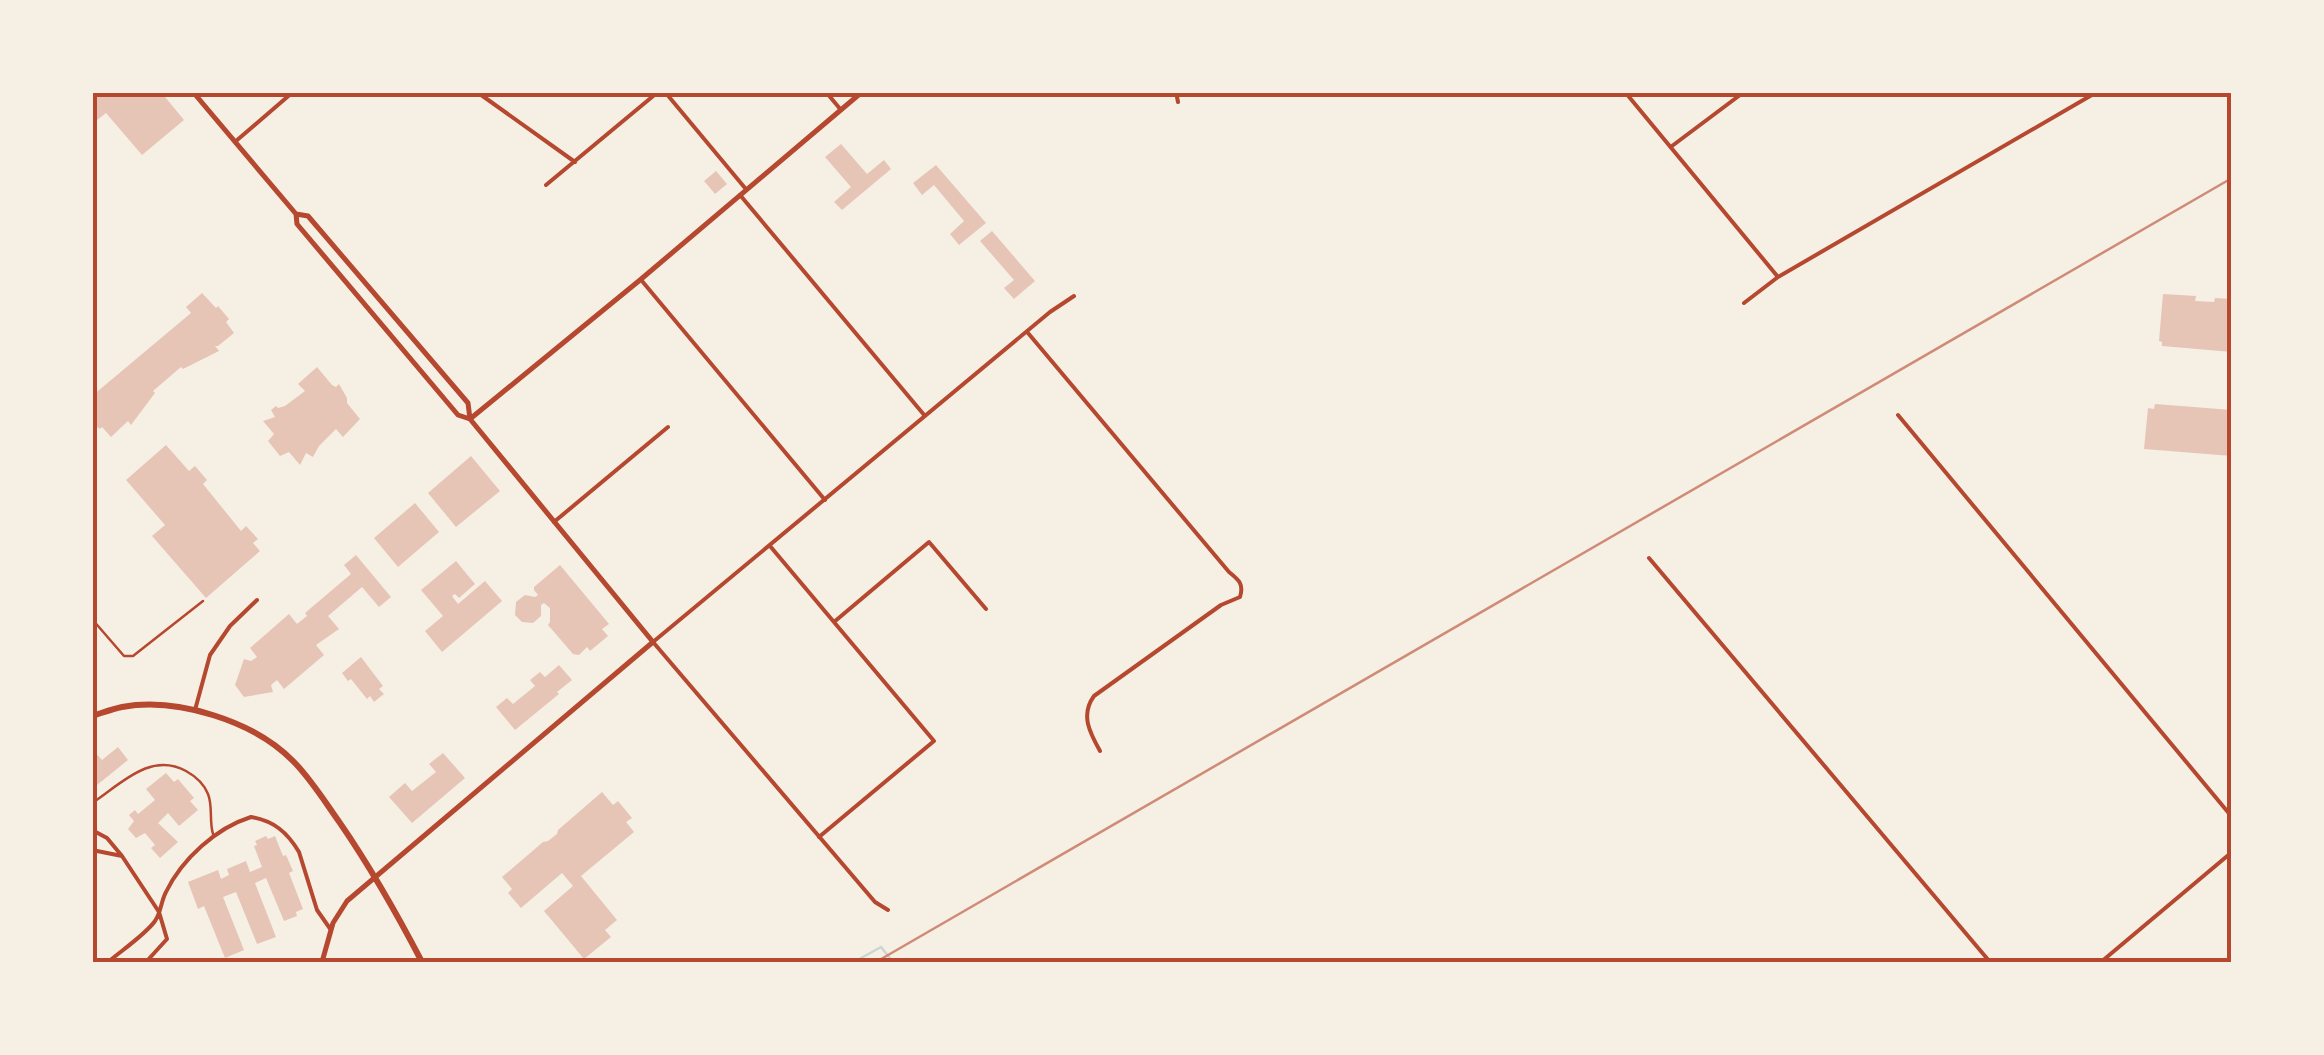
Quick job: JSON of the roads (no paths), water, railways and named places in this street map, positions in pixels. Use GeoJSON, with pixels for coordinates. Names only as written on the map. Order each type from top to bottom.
{"type":"FeatureCollection","features":[{"type":"Feature","properties":{"kind":"main road"},"geometry":{"type":"LineString","coordinates":[[92,716],[139,705],[194,710],[257,733],[294,762],[326,804],[376,876],[422,962]]}},
{"type":"Feature","properties":{"kind":"street"},"geometry":{"type":"LineString","coordinates":[[193,92],[411,360],[457,414],[470,419],[874,902],[888,910]]}},
{"type":"Feature","properties":{"kind":"street"},"geometry":{"type":"LineString","coordinates":[[234,142],[294,92]]}},
{"type":"Feature","properties":{"kind":"street"},"geometry":{"type":"LineString","coordinates":[[478,92],[574,162]]}},
{"type":"Feature","properties":{"kind":"street"},"geometry":{"type":"LineString","coordinates":[[546,185],[661,92],[746,189]]}},
{"type":"Feature","properties":{"kind":"street"},"geometry":{"type":"LineString","coordinates":[[826,92],[841,110]]}},
{"type":"Feature","properties":{"kind":"street"},"geometry":{"type":"LineString","coordinates":[[470,419],[862,92]]}},
{"type":"Feature","properties":{"kind":"street"},"geometry":{"type":"LineString","coordinates":[[1176,92],[1178,102]]}},
{"type":"Feature","properties":{"kind":"street"},"geometry":{"type":"LineString","coordinates":[[1625,92],[1778,277]]}},
{"type":"Feature","properties":{"kind":"street"},"geometry":{"type":"LineString","coordinates":[[1670,147],[1744,92]]}},
{"type":"Feature","properties":{"kind":"street"},"geometry":{"type":"LineString","coordinates":[[1744,303],[1778,277],[2097,92]]}},
{"type":"Feature","properties":{"kind":"street"},"geometry":{"type":"LineString","coordinates":[[740,194],[925,416]]}},
{"type":"Feature","properties":{"kind":"street"},"geometry":{"type":"LineString","coordinates":[[296,214],[308,216],[411,335],[468,403],[470,419]]}},
{"type":"Feature","properties":{"kind":"street"},"geometry":{"type":"LineString","coordinates":[[640,280],[825,500]]}},
{"type":"Feature","properties":{"kind":"street"},"geometry":{"type":"LineString","coordinates":[[322,962],[331,930],[347,901],[653,642],[1074,296]]}},
{"type":"Feature","properties":{"kind":"street"},"geometry":{"type":"LineString","coordinates":[[1027,331],[1240,582],[1242,590],[1240,597],[1221,605],[1094,696],[1088,704],[1087,720],[1100,751]]}},
{"type":"Feature","properties":{"kind":"street"},"geometry":{"type":"LineString","coordinates":[[1898,415],[2232,817]]}},
{"type":"Feature","properties":{"kind":"street"},"geometry":{"type":"LineString","coordinates":[[554,522],[668,428]]}},
{"type":"Feature","properties":{"kind":"street"},"geometry":{"type":"LineString","coordinates":[[834,622],[929,542],[986,609]]}},
{"type":"Feature","properties":{"kind":"street"},"geometry":{"type":"LineString","coordinates":[[770,546],[934,741],[819,837]]}},
{"type":"Feature","properties":{"kind":"street"},"geometry":{"type":"LineString","coordinates":[[1648,558],[1990,962]]}},
{"type":"Feature","properties":{"kind":"street"},"geometry":{"type":"LineString","coordinates":[[194,710],[210,655],[230,626],[257,600]]}},
{"type":"Feature","properties":{"kind":"street"},"geometry":{"type":"LineString","coordinates":[[108,962],[155,921],[178,869],[214,838],[251,817],[278,826],[299,852],[317,910],[331,930]]}},
{"type":"Feature","properties":{"kind":"street"},"geometry":{"type":"LineString","coordinates":[[92,830],[107,838],[122,856],[159,912],[167,940],[146,962]]}},
{"type":"Feature","properties":{"kind":"street"},"geometry":{"type":"LineString","coordinates":[[92,850],[122,856]]}},
{"type":"Feature","properties":{"kind":"street"},"geometry":{"type":"LineString","coordinates":[[2101,962],[2232,852]]}},
{"type":"Feature","properties":{"kind":"lane"},"geometry":{"type":"LineString","coordinates":[[92,619],[124,656],[133,656],[202,601]]}},
{"type":"Feature","properties":{"kind":"lane"},"geometry":{"type":"LineString","coordinates":[[92,803],[144,768],[176,766],[205,788],[214,838]]}},
{"type":"Feature","properties":{"kind":"waterway"},"geometry":{"type":"LineString","coordinates":[[854,962],[881,947],[893,962]]}},
{"type":"Feature","properties":{"kind":"railway"},"geometry":{"type":"LineString","coordinates":[[876,962],[2232,178]]}}]}
